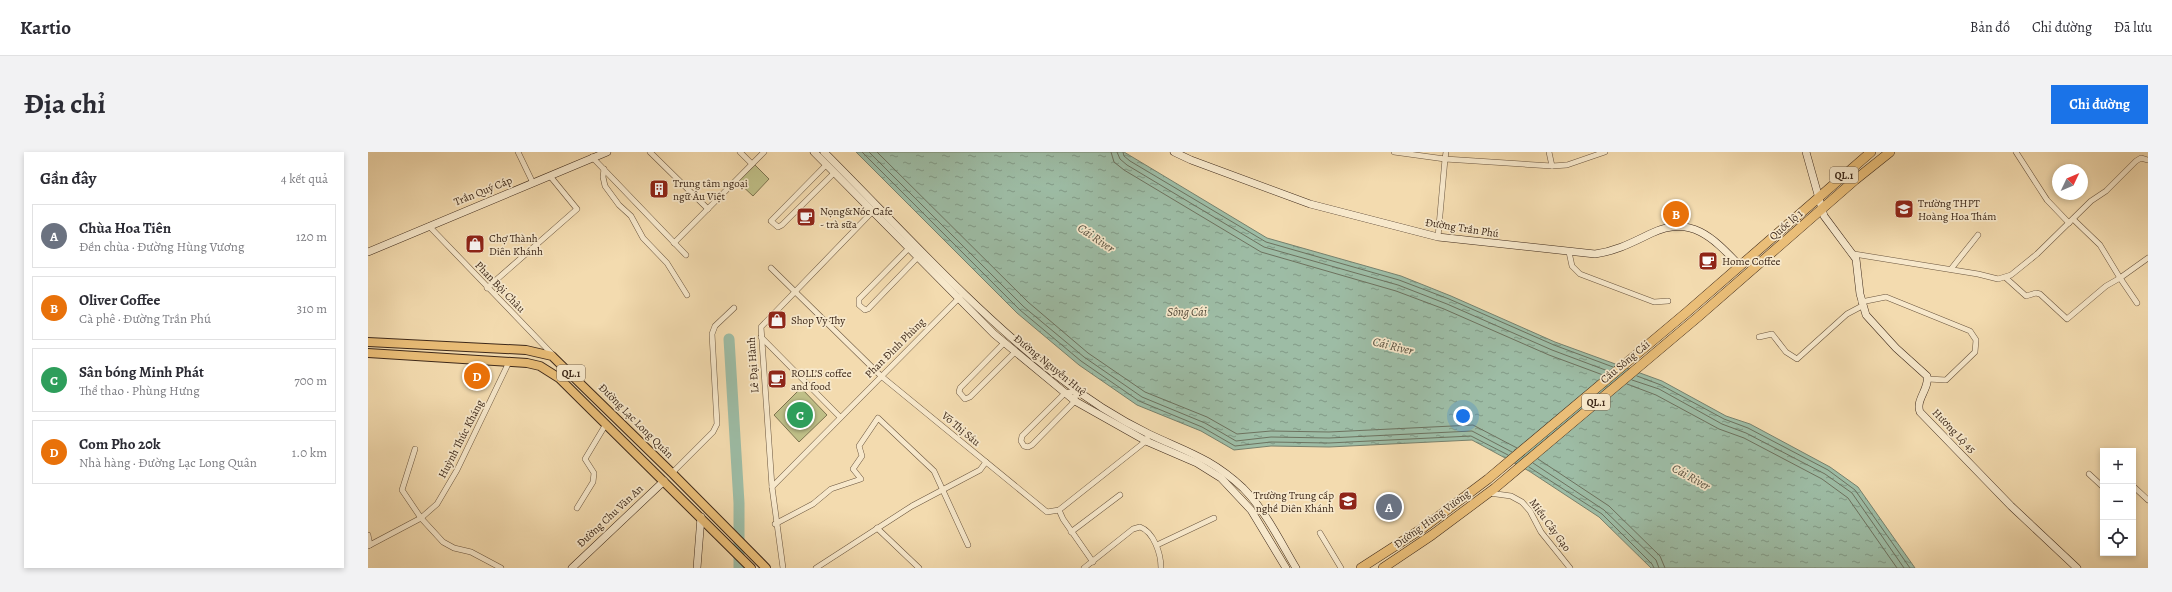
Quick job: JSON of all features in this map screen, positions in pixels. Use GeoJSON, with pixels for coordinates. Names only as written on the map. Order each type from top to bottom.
{"type":"FeatureCollection","features":[{"type":"Feature","properties":{"kind":"highway","name":"Quốc lộ 1"},"geometry":{"type":"LineString","coordinates":[[1687,312],[1871,152]]}},
{"type":"Feature","properties":{"kind":"highway","name":"Quốc lộ 1"},"geometry":{"type":"LineString","coordinates":[[1698,316],[1890,152]]}},
{"type":"Feature","properties":{"kind":"highway","name":"Cầu Sông Cái"},"geometry":{"type":"LineString","coordinates":[[1488,479],[1687,312]]}},
{"type":"Feature","properties":{"kind":"highway","name":"Cầu Sông Cái"},"geometry":{"type":"LineString","coordinates":[[1492,490],[1698,316]]}},
{"type":"Feature","properties":{"kind":"highway","name":"Đường Hùng Vương"},"geometry":{"type":"LineString","coordinates":[[1360,568],[1423,528],[1488,479]]}},
{"type":"Feature","properties":{"kind":"highway","name":"Đường Hùng Vương"},"geometry":{"type":"LineString","coordinates":[[1382,568],[1492,490]]}},
{"type":"Feature","properties":{"kind":"main road","name":"Đường Lạc Long Quân"},"geometry":{"type":"LineString","coordinates":[[368,342],[526,350],[541,352],[558,360],[672,472],[766,568]]}},
{"type":"Feature","properties":{"kind":"main road","name":"Đường Lạc Long Quân"},"geometry":{"type":"LineString","coordinates":[[368,353],[534,364],[551,371],[701,517],[751,568]]}},
{"type":"Feature","properties":{"kind":"street"},"geometry":{"type":"LineString","coordinates":[[518,152],[533,183]]}},
{"type":"Feature","properties":{"kind":"street","name":"Trần Quý Cáp"},"geometry":{"type":"LineString","coordinates":[[368,252],[607,152]]}},
{"type":"Feature","properties":{"kind":"street"},"geometry":{"type":"LineString","coordinates":[[650,152],[708,209]]}},
{"type":"Feature","properties":{"kind":"street"},"geometry":{"type":"LineString","coordinates":[[740,152],[752,164]]}},
{"type":"Feature","properties":{"kind":"street"},"geometry":{"type":"LineString","coordinates":[[674,243],[764,152]]}},
{"type":"Feature","properties":{"kind":"street","name":"Đường Nguyễn Huệ"},"geometry":{"type":"LineString","coordinates":[[814,152],[834,173],[876,209],[1021,347],[1076,390],[1110,413],[1148,437],[1200,456],[1214,464],[1244,489],[1257,505],[1296,568]]}},
{"type":"Feature","properties":{"kind":"street","name":"Đường Nguyễn Huệ"},"geometry":{"type":"LineString","coordinates":[[824,152],[909,248],[1004,343],[1075,401],[1148,437],[1197,463],[1221,478],[1250,510],[1286,568]]}},
{"type":"Feature","properties":{"kind":"street","name":"Đường Trần Phú"},"geometry":{"type":"LineString","coordinates":[[1174,152],[1191,160],[1310,204],[1438,237],[1590,254],[1610,252],[1657,231],[1674,227],[1687,227],[1711,237],[1740,266]]}},
{"type":"Feature","properties":{"kind":"street"},"geometry":{"type":"LineString","coordinates":[[1394,152],[1445,159],[1552,166],[1567,165],[1605,152]]}},
{"type":"Feature","properties":{"kind":"street"},"geometry":{"type":"LineString","coordinates":[[1438,237],[1446,152]]}},
{"type":"Feature","properties":{"kind":"street"},"geometry":{"type":"LineString","coordinates":[[1549,152],[1552,166]]}},
{"type":"Feature","properties":{"kind":"street"},"geometry":{"type":"LineString","coordinates":[[1759,337],[1772,334],[1779,345],[1797,359],[1847,314],[1862,304],[1886,297],[1970,331],[1976,340],[1975,352],[1946,380],[1928,379],[1925,374],[1896,348],[1866,315],[1862,304],[1857,264],[1854,254],[1835,233],[1821,210],[1806,152]]}},
{"type":"Feature","properties":{"kind":"street"},"geometry":{"type":"LineString","coordinates":[[2016,152],[2048,200],[2100,245],[2137,303]]}},
{"type":"Feature","properties":{"kind":"street"},"geometry":{"type":"LineString","coordinates":[[592,158],[686,255]]}},
{"type":"Feature","properties":{"kind":"street"},"geometry":{"type":"LineString","coordinates":[[1854,254],[1983,275],[1995,279],[2006,278],[2037,254],[2091,201],[2106,191],[2136,161],[2141,158],[2148,160]]}},
{"type":"Feature","properties":{"kind":"street"},"geometry":{"type":"LineString","coordinates":[[826,164],[771,221],[778,227],[782,225],[834,173]]}},
{"type":"Feature","properties":{"kind":"street"},"geometry":{"type":"LineString","coordinates":[[604,169],[602,177],[605,186],[619,205],[631,216],[643,238],[667,263],[687,295]]}},
{"type":"Feature","properties":{"kind":"street"},"geometry":{"type":"LineString","coordinates":[[487,288],[577,209],[550,176]]}},
{"type":"Feature","properties":{"kind":"street","name":"Lê Đại Hành"},"geometry":{"type":"LineString","coordinates":[[783,568],[775,524],[761,327],[876,209]]}},
{"type":"Feature","properties":{"kind":"street","name":"Phan Bội Châu"},"geometry":{"type":"LineString","coordinates":[[429,226],[487,288],[558,360]]}},
{"type":"Feature","properties":{"kind":"street"},"geometry":{"type":"LineString","coordinates":[[1951,270],[1978,235]]}},
{"type":"Feature","properties":{"kind":"street"},"geometry":{"type":"LineString","coordinates":[[909,248],[859,300],[859,305],[864,310],[868,309],[918,257]]}},
{"type":"Feature","properties":{"kind":"street"},"geometry":{"type":"LineString","coordinates":[[1569,252],[1572,266],[1580,274],[1654,302],[1668,301]]}},
{"type":"Feature","properties":{"kind":"street"},"geometry":{"type":"LineString","coordinates":[[2006,278],[2026,296],[2036,293],[2040,294],[2067,319],[2106,286],[2148,258]]}},
{"type":"Feature","properties":{"kind":"street","name":"Võ Thị Sáu"},"geometry":{"type":"LineString","coordinates":[[771,268],[881,376],[1047,512],[1059,510]]}},
{"type":"Feature","properties":{"kind":"street","name":"Phan Đình Phùng"},"geometry":{"type":"LineString","coordinates":[[772,487],[964,292]]}},
{"type":"Feature","properties":{"kind":"street"},"geometry":{"type":"LineString","coordinates":[[672,472],[713,432],[717,424],[712,334],[715,326],[734,308]]}},
{"type":"Feature","properties":{"kind":"street"},"geometry":{"type":"LineString","coordinates":[[761,337],[840,417]]}},
{"type":"Feature","properties":{"kind":"street"},"geometry":{"type":"LineString","coordinates":[[1004,343],[960,388],[959,392],[961,397],[964,399],[970,397],[1015,352]]}},
{"type":"Feature","properties":{"kind":"street","name":"Huỳnh Thúc Kháng"},"geometry":{"type":"LineString","coordinates":[[369,546],[421,518],[433,509],[444,494],[476,432],[509,362]]}},
{"type":"Feature","properties":{"kind":"street","name":"Hương Lộ 45"},"geometry":{"type":"LineString","coordinates":[[1928,379],[1919,406],[1920,412],[2011,506],[2078,568]]}},
{"type":"Feature","properties":{"kind":"street"},"geometry":{"type":"LineString","coordinates":[[1076,390],[1075,401],[1032,445],[1024,446],[1021,441],[1022,436],[1065,393],[1076,390]]}},
{"type":"Feature","properties":{"kind":"street"},"geometry":{"type":"LineString","coordinates":[[775,524],[813,504],[831,489],[861,479],[853,469],[862,456],[859,446],[878,418],[934,471],[968,545]]}},
{"type":"Feature","properties":{"kind":"street"},"geometry":{"type":"LineString","coordinates":[[576,508],[593,482],[594,473],[586,458],[606,424]]}},
{"type":"Feature","properties":{"kind":"street"},"geometry":{"type":"LineString","coordinates":[[1093,562],[1071,532],[1060,515],[1059,510],[1148,437]]}},
{"type":"Feature","properties":{"kind":"street"},"geometry":{"type":"LineString","coordinates":[[415,449],[402,490],[421,518],[443,542],[454,548],[475,554],[501,568]]}},
{"type":"Feature","properties":{"kind":"street"},"geometry":{"type":"LineString","coordinates":[[816,568],[912,506],[943,491],[980,470],[986,462]]}},
{"type":"Feature","properties":{"kind":"street"},"geometry":{"type":"LineString","coordinates":[[2089,474],[2100,484]]}},
{"type":"Feature","properties":{"kind":"street","name":"Đường Chu Văn An"},"geometry":{"type":"LineString","coordinates":[[572,568],[664,481]]}},
{"type":"Feature","properties":{"kind":"street"},"geometry":{"type":"LineString","coordinates":[[2136,489],[2148,500]]}},
{"type":"Feature","properties":{"kind":"street","name":"Miếu Cây Gạo"},"geometry":{"type":"LineString","coordinates":[[1492,490],[1511,496],[1522,502],[1530,511],[1544,536],[1570,568]]}},
{"type":"Feature","properties":{"kind":"street"},"geometry":{"type":"LineString","coordinates":[[1071,532],[1120,495]]}},
{"type":"Feature","properties":{"kind":"street"},"geometry":{"type":"LineString","coordinates":[[697,568],[701,517]]}},
{"type":"Feature","properties":{"kind":"street"},"geometry":{"type":"LineString","coordinates":[[1157,546],[1214,518]]}},
{"type":"Feature","properties":{"kind":"street"},"geometry":{"type":"LineString","coordinates":[[1084,568],[1137,527],[1144,528],[1157,546],[1161,568]]}},
{"type":"Feature","properties":{"kind":"street"},"geometry":{"type":"LineString","coordinates":[[877,528],[918,568]]}},
{"type":"Feature","properties":{"kind":"street"},"geometry":{"type":"LineString","coordinates":[[1320,533],[1341,568]]}},
{"type":"Feature","properties":{"kind":"street"},"geometry":{"type":"LineString","coordinates":[[368,535],[369,546]]}},
{"type":"Feature","properties":{"kind":"green space"},"geometry":{"type":"Polygon","coordinates":[[[755,165],[769,179],[753,196],[738,182],[755,165]]]}},
{"type":"Feature","properties":{"kind":"green space"},"geometry":{"type":"Polygon","coordinates":[[[801,388],[827,415],[799,442],[774,415],[801,388]]]}},
{"type":"Feature","properties":{"kind":"water","name":"Sông Cái"},"geometry":{"type":"Polygon","coordinates":[[[856,152],[1124,152],[1267,238],[1401,276],[1451,296],[1555,342],[1662,381],[1726,416],[1750,424],[1830,467],[1858,487],[1915,568],[1651,568],[1599,517],[1529,471],[1472,440],[1329,447],[1271,446],[1234,450],[1201,431],[1137,405],[1079,365],[1017,313],[856,152]]]}},
{"type":"Feature","properties":{"kind":"waterway"},"geometry":{"type":"LineString","coordinates":[[729,339],[739,503],[739,568]]}},
{"type":"Feature","properties":{"kind":"place","name":"Trung tâm ngoại ngữ Âu Việt"},"geometry":{"type":"Point","coordinates":[659,189]}},
{"type":"Feature","properties":{"kind":"place","name":"Trường THPT Hoàng Hoa Thám"},"geometry":{"type":"Point","coordinates":[1904,209]}},
{"type":"Feature","properties":{"kind":"place","name":"Oliver Coffee"},"geometry":{"type":"Point","coordinates":[1676,214]}},
{"type":"Feature","properties":{"kind":"place","name":"Nọng&Nóc Cafe - trà sữa"},"geometry":{"type":"Point","coordinates":[806,217]}},
{"type":"Feature","properties":{"kind":"place","name":"Chợ Thành Diên Khánh"},"geometry":{"type":"Point","coordinates":[475,244]}},
{"type":"Feature","properties":{"kind":"place","name":"Home Coffee"},"geometry":{"type":"Point","coordinates":[1708,261]}},
{"type":"Feature","properties":{"kind":"place","name":"Shop Vy Thy"},"geometry":{"type":"Point","coordinates":[777,320]}},
{"type":"Feature","properties":{"kind":"place","name":"Com Pho 20k"},"geometry":{"type":"Point","coordinates":[477,376]}},
{"type":"Feature","properties":{"kind":"place","name":"ROLL’S coffee and food"},"geometry":{"type":"Point","coordinates":[777,379]}},
{"type":"Feature","properties":{"kind":"place","name":"Sân bóng Minh Phát"},"geometry":{"type":"Point","coordinates":[800,415]}},
{"type":"Feature","properties":{"kind":"place","name":"Trường Trung cấp nghề Diên Khánh"},"geometry":{"type":"Point","coordinates":[1348,501]}},
{"type":"Feature","properties":{"kind":"place","name":"Chùa Hoa Tiên"},"geometry":{"type":"Point","coordinates":[1389,507]}},
{"type":"Feature","properties":{"kind":"water label","name":"Cái River"},"geometry":{"type":"Point","coordinates":[1096,238]}},
{"type":"Feature","properties":{"kind":"water label","name":"Cái River"},"geometry":{"type":"Point","coordinates":[1393,346]}},
{"type":"Feature","properties":{"kind":"water label","name":"Cái River"},"geometry":{"type":"Point","coordinates":[1691,477]}}]}
